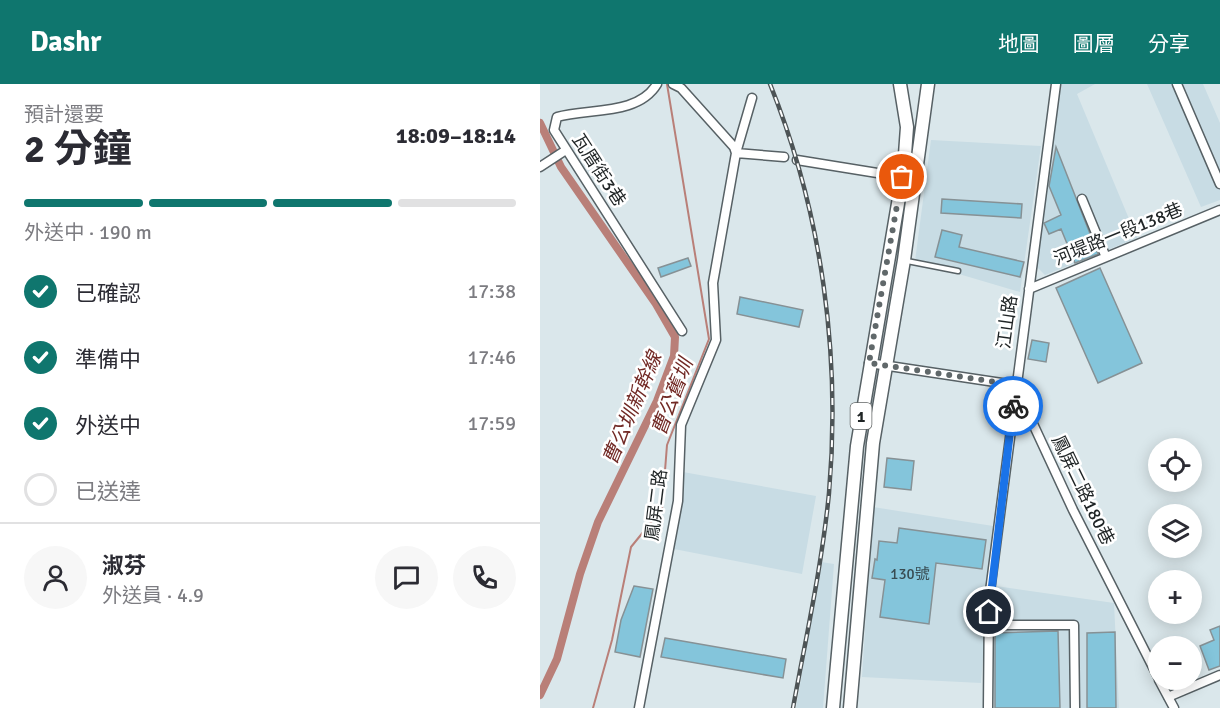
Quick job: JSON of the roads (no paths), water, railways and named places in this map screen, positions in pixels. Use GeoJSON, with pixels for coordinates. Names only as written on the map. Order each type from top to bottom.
{"type":"FeatureCollection","features":[{"type":"Feature","properties":{"kind":"main road","name":"1"},"geometry":{"type":"LineString","coordinates":[[900,84],[907,127]]}},
{"type":"Feature","properties":{"kind":"main road","name":"1"},"geometry":{"type":"LineString","coordinates":[[833,708],[843,572],[869,363],[902,177],[908,84]]}},
{"type":"Feature","properties":{"kind":"main road","name":"1"},"geometry":{"type":"LineString","coordinates":[[850,708],[873,442],[917,171],[920,84]]}},
{"type":"Feature","properties":{"kind":"main road","name":"1"},"geometry":{"type":"LineString","coordinates":[[920,128],[928,84]]}},
{"type":"Feature","properties":{"kind":"main road"},"geometry":{"type":"LineString","coordinates":[[843,572],[860,574]]}},
{"type":"Feature","properties":{"kind":"street","name":"瓦厝街3巷"},"geometry":{"type":"LineString","coordinates":[[657,84],[641,99],[615,109],[557,117],[554,130],[564,151],[682,331]]}},
{"type":"Feature","properties":{"kind":"street"},"geometry":{"type":"LineString","coordinates":[[675,84],[734,147],[736,153],[784,157]]}},
{"type":"Feature","properties":{"kind":"street","name":"江山路"},"geometry":{"type":"LineString","coordinates":[[988,708],[989,599],[1056,84]]}},
{"type":"Feature","properties":{"kind":"street"},"geometry":{"type":"LineString","coordinates":[[1177,84],[1220,184]]}},
{"type":"Feature","properties":{"kind":"street","name":"鳳屏二路"},"geometry":{"type":"LineString","coordinates":[[639,708],[678,501],[681,425],[716,340],[713,284],[736,153],[752,98]]}},
{"type":"Feature","properties":{"kind":"street"},"geometry":{"type":"LineString","coordinates":[[543,164],[564,151]]}},
{"type":"Feature","properties":{"kind":"street"},"geometry":{"type":"LineString","coordinates":[[797,160],[902,177]]}},
{"type":"Feature","properties":{"kind":"street"},"geometry":{"type":"LineString","coordinates":[[1082,199],[1105,255]]}},
{"type":"Feature","properties":{"kind":"street","name":"河堤路一段138巷"},"geometry":{"type":"LineString","coordinates":[[1029,289],[1105,255],[1220,210]]}},
{"type":"Feature","properties":{"kind":"street"},"geometry":{"type":"LineString","coordinates":[[869,363],[1016,385]]}},
{"type":"Feature","properties":{"kind":"street","name":"鳳屏二路180巷"},"geometry":{"type":"LineString","coordinates":[[1016,385],[1073,510],[1148,657]]}},
{"type":"Feature","properties":{"kind":"street"},"geometry":{"type":"LineString","coordinates":[[989,625],[1074,625],[1075,708]]}},
{"type":"Feature","properties":{"kind":"street"},"geometry":{"type":"LineString","coordinates":[[1168,697],[1220,675]]}},
{"type":"Feature","properties":{"kind":"street","name":"鳳屏二路180巷"},"geometry":{"type":"LineString","coordinates":[[1165,690],[1174,708]]}},
{"type":"Feature","properties":{"kind":"lane"},"geometry":{"type":"LineString","coordinates":[[904,260],[958,271]]}},
{"type":"Feature","properties":{"kind":"waterway","name":"曹公舊圳"},"geometry":{"type":"LineString","coordinates":[[593,708],[612,640],[631,547],[662,509],[667,445],[709,339],[667,84]]}},
{"type":"Feature","properties":{"kind":"waterway","name":"曹公圳新幹線"},"geometry":{"type":"LineString","coordinates":[[540,123],[561,167],[656,304],[675,337],[674,356],[657,401],[598,522],[580,574],[557,659],[540,695]]}},
{"type":"Feature","properties":{"kind":"railway"},"geometry":{"type":"LineString","coordinates":[[770,84],[788,133],[815,234],[824,285],[832,389],[832,441],[826,520],[793,708]]}}]}
